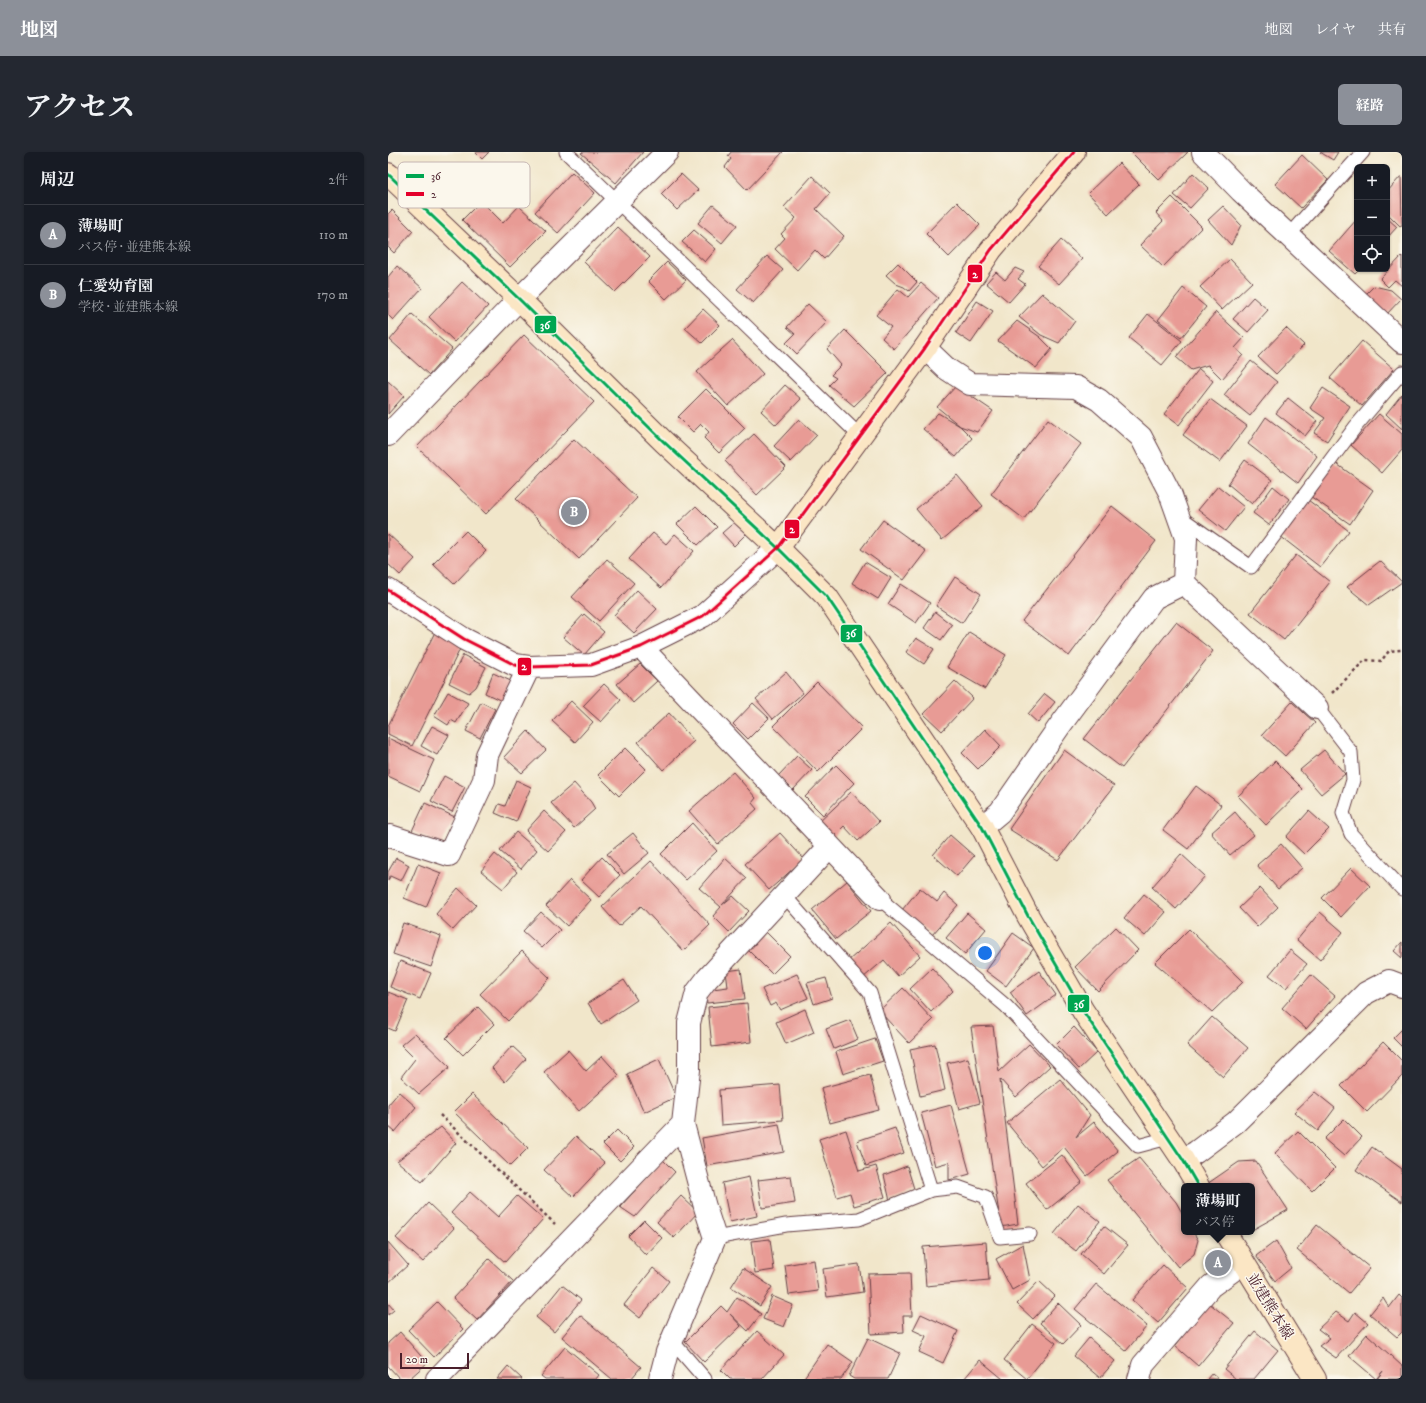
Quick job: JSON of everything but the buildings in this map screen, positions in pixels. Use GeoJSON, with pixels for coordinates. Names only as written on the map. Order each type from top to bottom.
{"type":"FeatureCollection","features":[{"type":"Feature","properties":{"kind":"main road"},"geometry":{"type":"LineString","coordinates":[[778,548],[925,348],[991,250],[1074,152]]}},
{"type":"Feature","properties":{"kind":"main road"},"geometry":{"type":"LineString","coordinates":[[388,174],[398,184]]}},
{"type":"Feature","properties":{"kind":"main road"},"geometry":{"type":"LineString","coordinates":[[423,208],[664,442],[778,548],[827,597],[982,827],[1028,916],[1083,1011],[1183,1160],[1196,1183]]}},
{"type":"Feature","properties":{"kind":"main road","name":"並建熊本線"},"geometry":{"type":"LineString","coordinates":[[1227,1235],[1315,1379]]}},
{"type":"Feature","properties":{"kind":"street"},"geometry":{"type":"LineString","coordinates":[[388,434],[667,152]]}},
{"type":"Feature","properties":{"kind":"street"},"geometry":{"type":"LineString","coordinates":[[1204,152],[1241,191],[1402,342]]}},
{"type":"Feature","properties":{"kind":"street"},"geometry":{"type":"LineString","coordinates":[[925,348],[947,369],[970,384],[1076,387],[1099,400],[1141,437],[1170,493],[1186,538],[1184,583],[1317,708]]}},
{"type":"Feature","properties":{"kind":"street"},"geometry":{"type":"LineString","coordinates":[[388,590],[464,639],[515,665],[529,667],[591,665],[641,647],[703,616],[778,548]]}},
{"type":"Feature","properties":{"kind":"street"},"geometry":{"type":"LineString","coordinates":[[982,827],[1000,812],[1059,727],[1154,598],[1184,583]]}},
{"type":"Feature","properties":{"kind":"street"},"geometry":{"type":"LineString","coordinates":[[641,647],[880,899]]}},
{"type":"Feature","properties":{"kind":"street"},"geometry":{"type":"LineString","coordinates":[[390,836],[449,856],[484,780],[487,755],[529,667]]}},
{"type":"Feature","properties":{"kind":"street"},"geometry":{"type":"LineString","coordinates":[[660,1379],[667,1352],[715,1238],[705,1207],[683,1124],[689,1070],[689,1023],[697,992],[783,894],[829,846]]}},
{"type":"Feature","properties":{"kind":"street"},"geometry":{"type":"LineString","coordinates":[[1183,1160],[1236,1122],[1366,993],[1390,981],[1402,986]]}},
{"type":"Feature","properties":{"kind":"street"},"geometry":{"type":"LineString","coordinates":[[437,1379],[683,1124]]}},
{"type":"Feature","properties":{"kind":"street"},"geometry":{"type":"LineString","coordinates":[[1139,1379],[1143,1365],[1210,1286],[1243,1262]]}},
{"type":"Feature","properties":{"kind":"lane"},"geometry":{"type":"LineString","coordinates":[[566,152],[860,436]]}},
{"type":"Feature","properties":{"kind":"lane"},"geometry":{"type":"LineString","coordinates":[[1289,235],[1363,152]]}},
{"type":"Feature","properties":{"kind":"lane"},"geometry":{"type":"LineString","coordinates":[[1178,516],[1251,567],[1356,426],[1402,372]]}},
{"type":"Feature","properties":{"kind":"lane"},"geometry":{"type":"LineString","coordinates":[[1317,708],[1351,752],[1353,780],[1343,813],[1351,834],[1402,889]]}},
{"type":"Feature","properties":{"kind":"lane"},"geometry":{"type":"LineString","coordinates":[[783,894],[870,993],[931,1190]]}},
{"type":"Feature","properties":{"kind":"lane"},"geometry":{"type":"LineString","coordinates":[[880,899],[1006,1006],[1138,1146],[1168,1138]]}},
{"type":"Feature","properties":{"kind":"lane"},"geometry":{"type":"LineString","coordinates":[[715,1238],[786,1225],[859,1219],[931,1190],[958,1187],[986,1197],[1000,1237],[1030,1234]]}},
{"type":"Feature","properties":{"kind":"lane"},"geometry":{"type":"LineString","coordinates":[[672,1341],[705,1379]]}},
{"type":"Feature","properties":{"kind":"path"},"geometry":{"type":"LineString","coordinates":[[1317,708],[1365,660],[1381,662],[1389,651],[1402,650]]}},
{"type":"Feature","properties":{"kind":"path"},"geometry":{"type":"LineString","coordinates":[[440,1115],[571,1239]]}},
{"type":"Feature","properties":{"kind":"transit line","name":"2"},"geometry":{"type":"LineString","coordinates":[[388,590],[464,639],[515,665],[529,667],[591,665],[641,647],[703,616],[778,548],[925,348],[991,250],[1074,152]]}},
{"type":"Feature","properties":{"kind":"transit line","name":"36"},"geometry":{"type":"LineString","coordinates":[[388,174],[398,184]]}},
{"type":"Feature","properties":{"kind":"transit line","name":"36"},"geometry":{"type":"LineString","coordinates":[[424,208],[519,299],[664,442],[778,548],[827,597],[982,827],[1028,916],[1083,1011],[1183,1160],[1196,1183]]}},
{"type":"Feature","properties":{"kind":"place","name":"仁愛幼育園"},"geometry":{"type":"Point","coordinates":[574,512]}},
{"type":"Feature","properties":{"kind":"place","name":"薄場町"},"geometry":{"type":"Point","coordinates":[1218,1263]}}]}
